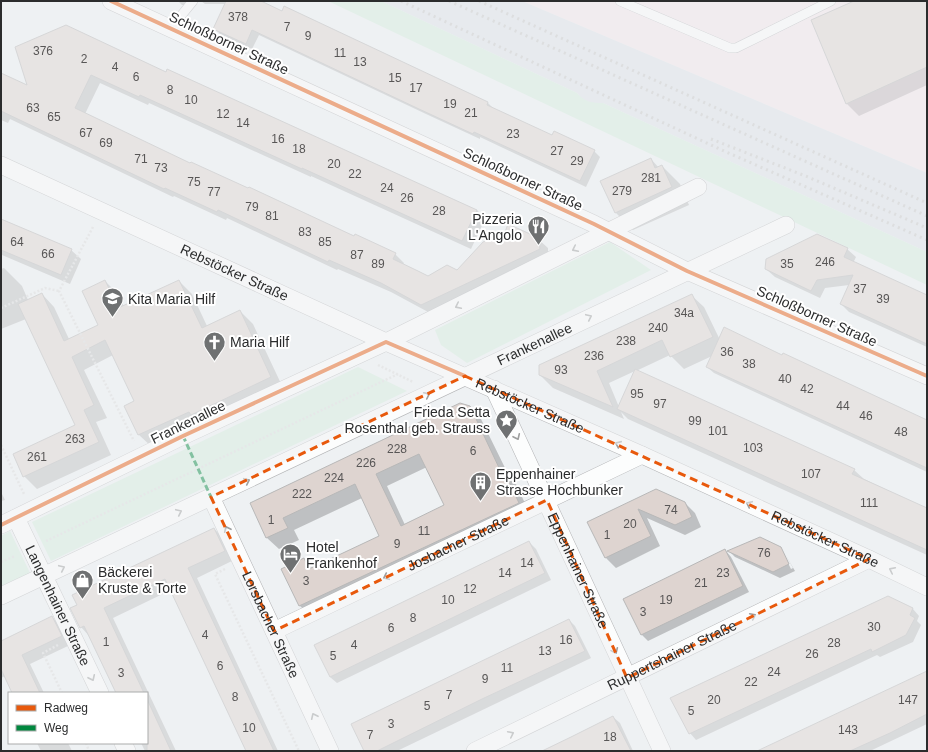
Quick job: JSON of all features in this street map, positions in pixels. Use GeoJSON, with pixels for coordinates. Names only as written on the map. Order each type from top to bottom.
{"type":"FeatureCollection","features":[{"type":"Feature","properties":{"kind":"street","name":"Schloßborner Straße"},"geometry":{"type":"LineString","coordinates":[[111,1],[610,231],[687,271],[927,376]]}},
{"type":"Feature","properties":{"kind":"street","name":"Rebstöcker Straße"},"geometry":{"type":"LineString","coordinates":[[1,165],[386,342],[642,455],[869,559],[927,588]]}},
{"type":"Feature","properties":{"kind":"street","name":"Frankenallee"},"geometry":{"type":"LineString","coordinates":[[8,522],[183,436],[386,342],[698,187]]}},
{"type":"Feature","properties":{"kind":"street","name":"Frankenallee"},"geometry":{"type":"LineString","coordinates":[[1,596],[786,225]]}},
{"type":"Feature","properties":{"kind":"street","name":"Eppenhainer Straße"},"geometry":{"type":"LineString","coordinates":[[494,389],[547,500],[627,678],[662,751]]}},
{"type":"Feature","properties":{"kind":"street","name":"Josbacher Straße"},"geometry":{"type":"LineString","coordinates":[[274,631],[642,455]]}},
{"type":"Feature","properties":{"kind":"street","name":"Lorsbacher Straße"},"geometry":{"type":"LineString","coordinates":[[211,497],[330,751]]}},
{"type":"Feature","properties":{"kind":"street","name":"Langenhainer Straße"},"geometry":{"type":"LineString","coordinates":[[8,522],[30,548],[100,692]]}},
{"type":"Feature","properties":{"kind":"street","name":"Ruppertshainer Straße"},"geometry":{"type":"LineString","coordinates":[[475,751],[869,559]]}},
{"type":"Feature","properties":{"kind":"lane"},"geometry":{"type":"LineString","coordinates":[[171,28],[193,1]]}},
{"type":"Feature","properties":{"kind":"lane"},"geometry":{"type":"LineString","coordinates":[[620,1],[730,48],[736,48],[831,1]]}},
{"type":"Feature","properties":{"kind":"path"},"geometry":{"type":"LineString","coordinates":[[59,291],[102,211]]}},
{"type":"Feature","properties":{"kind":"path"},"geometry":{"type":"LineString","coordinates":[[1,308],[45,288],[59,291]]}},
{"type":"Feature","properties":{"kind":"path"},"geometry":{"type":"LineString","coordinates":[[59,291],[142,457]]}},
{"type":"Feature","properties":{"kind":"path"},"geometry":{"type":"LineString","coordinates":[[374,363],[415,383]]}},
{"type":"Feature","properties":{"kind":"path"},"geometry":{"type":"LineString","coordinates":[[1,562],[398,374]]}},
{"type":"Feature","properties":{"kind":"path"},"geometry":{"type":"LineString","coordinates":[[1,445],[32,510]]}},
{"type":"Feature","properties":{"kind":"path"},"geometry":{"type":"LineString","coordinates":[[242,561],[216,574],[299,751]]}},
{"type":"Feature","properties":{"kind":"path"},"geometry":{"type":"LineString","coordinates":[[62,692],[43,653],[73,638]]}},
{"type":"Feature","properties":{"kind":"highlighted area"},"geometry":{"type":"Polygon","coordinates":[[[465,376],[869,559],[627,678],[547,500],[274,631],[211,497],[465,376]]]}},
{"type":"Feature","properties":{"kind":"shaded area"},"geometry":{"type":"Polygon","coordinates":[[[381,1],[522,1],[927,173],[927,252],[603,103],[591,103],[582,99],[577,93],[381,1]]]}},
{"type":"Feature","properties":{"kind":"shaded area"},"geometry":{"type":"Polygon","coordinates":[[[522,1],[927,1],[927,173],[522,1]]]}},
{"type":"Feature","properties":{"kind":"green space"},"geometry":{"type":"Polygon","coordinates":[[[328,1],[381,1],[577,93],[585,100],[603,103],[927,252],[927,285],[328,1]]]}},
{"type":"Feature","properties":{"kind":"green space"},"geometry":{"type":"Polygon","coordinates":[[[610,242],[651,270],[467,363],[441,345],[435,330],[610,242]]]}},
{"type":"Feature","properties":{"kind":"green space"},"geometry":{"type":"Polygon","coordinates":[[[358,367],[407,391],[51,561],[32,522],[358,367]]]}},
{"type":"Feature","properties":{"kind":"green space"},"geometry":{"type":"Polygon","coordinates":[[[10,531],[30,573],[1,586],[1,536],[10,531]]]}},
{"type":"Feature","properties":{"kind":"building"},"geometry":{"type":"Polygon","coordinates":[[[226,1],[261,1],[282,11],[284,6],[488,102],[487,105],[552,135],[554,131],[595,150],[580,181],[474,132],[473,134],[252,30],[246,44],[213,29],[226,1]]]}},
{"type":"Feature","properties":{"kind":"building"},"geometry":{"type":"Polygon","coordinates":[[[854,1],[927,1],[927,67],[846,104],[811,20],[854,1]]]}},
{"type":"Feature","properties":{"kind":"building"},"geometry":{"type":"Polygon","coordinates":[[[66,25],[166,72],[167,69],[477,210],[462,241],[140,95],[139,97],[91,75],[75,108],[190,163],[191,162],[248,188],[249,187],[354,236],[355,234],[396,253],[393,259],[428,276],[447,265],[457,270],[483,242],[505,232],[508,224],[539,238],[540,249],[421,305],[381,283],[329,260],[328,262],[218,210],[217,212],[165,188],[164,189],[1,111],[1,73],[27,85],[15,47],[66,25]]]}},
{"type":"Feature","properties":{"kind":"building"},"geometry":{"type":"Polygon","coordinates":[[[651,158],[655,168],[662,165],[672,187],[615,213],[600,181],[651,158]]]}},
{"type":"Feature","properties":{"kind":"building"},"geometry":{"type":"Polygon","coordinates":[[[1,219],[72,249],[61,275],[1,250],[1,219]]]}},
{"type":"Feature","properties":{"kind":"building"},"geometry":{"type":"Polygon","coordinates":[[[817,234],[848,248],[844,257],[927,295],[927,344],[840,304],[853,275],[817,280],[811,291],[765,269],[766,259],[817,234]]]}},
{"type":"Feature","properties":{"kind":"building"},"geometry":{"type":"Polygon","coordinates":[[[105,280],[118,308],[179,280],[202,328],[240,310],[271,377],[191,415],[189,412],[138,435],[124,406],[134,401],[105,340],[72,357],[94,405],[84,410],[99,442],[23,477],[13,454],[75,425],[18,304],[42,293],[64,341],[98,325],[82,291],[105,280]]]}},
{"type":"Feature","properties":{"kind":"building"},"geometry":{"type":"Polygon","coordinates":[[[692,294],[713,337],[670,357],[662,340],[597,371],[613,407],[539,375],[539,365],[692,294]]]}},
{"type":"Feature","properties":{"kind":"building"},"geometry":{"type":"Polygon","coordinates":[[[724,327],[782,355],[783,353],[927,420],[927,468],[706,367],[724,327]]]}},
{"type":"Feature","properties":{"kind":"building"},"geometry":{"type":"Polygon","coordinates":[[[635,369],[855,469],[852,474],[927,508],[927,550],[617,409],[635,369]]]}},
{"type":"Feature","properties":{"kind":"building"},"geometry":{"type":"Polygon","coordinates":[[[460,403],[470,406],[501,472],[504,471],[519,503],[299,606],[281,569],[304,558],[309,569],[379,536],[355,484],[283,518],[288,528],[266,538],[250,503],[460,403]],[[419,454],[376,474],[401,526],[444,505],[419,454]]]}},
{"type":"Feature","properties":{"kind":"building"},"geometry":{"type":"Polygon","coordinates":[[[656,489],[685,502],[692,517],[675,525],[638,509],[651,536],[605,558],[587,522],[656,489]]]}},
{"type":"Feature","properties":{"kind":"building"},"geometry":{"type":"Polygon","coordinates":[[[214,528],[225,551],[188,568],[274,751],[246,751],[165,579],[104,608],[144,692],[116,692],[84,626],[80,628],[70,608],[77,605],[72,595],[214,528]]]}},
{"type":"Feature","properties":{"kind":"building"},"geometry":{"type":"Polygon","coordinates":[[[760,537],[781,547],[789,564],[773,572],[727,551],[760,537]]]}},
{"type":"Feature","properties":{"kind":"building"},"geometry":{"type":"Polygon","coordinates":[[[529,541],[545,573],[330,677],[314,645],[529,541]]]}},
{"type":"Feature","properties":{"kind":"building"},"geometry":{"type":"Polygon","coordinates":[[[725,549],[743,586],[641,635],[623,599],[725,549]]]}},
{"type":"Feature","properties":{"kind":"building"},"geometry":{"type":"Polygon","coordinates":[[[888,596],[913,608],[910,615],[915,618],[906,635],[872,652],[871,649],[689,734],[670,698],[888,596]]]}},
{"type":"Feature","properties":{"kind":"building"},"geometry":{"type":"Polygon","coordinates":[[[52,616],[62,636],[22,655],[40,692],[12,692],[1,669],[1,641],[52,616]]]}},
{"type":"Feature","properties":{"kind":"building"},"geometry":{"type":"Polygon","coordinates":[[[569,619],[585,651],[482,699],[377,751],[364,751],[351,724],[569,619]]]}},
{"type":"Feature","properties":{"kind":"building"},"geometry":{"type":"Polygon","coordinates":[[[927,671],[927,714],[890,733],[850,751],[757,751],[927,671]]]}},
{"type":"Feature","properties":{"kind":"building"},"geometry":{"type":"Polygon","coordinates":[[[148,701],[171,751],[147,751],[148,744],[148,701]]]}},
{"type":"Feature","properties":{"kind":"building"},"geometry":{"type":"Polygon","coordinates":[[[613,716],[631,751],[542,751],[571,737],[613,716]]]}},
{"type":"Feature","properties":{"kind":"railway"},"geometry":{"type":"LineString","coordinates":[[401,1],[724,151],[927,240]]}},
{"type":"Feature","properties":{"kind":"railway"},"geometry":{"type":"LineString","coordinates":[[449,1],[927,216]]}},
{"type":"Feature","properties":{"kind":"railway"},"geometry":{"type":"LineString","coordinates":[[479,1],[927,203]]}},
{"type":"Feature","properties":{"kind":"railway"},"geometry":{"type":"LineString","coordinates":[[711,139],[808,177],[927,228]]}},
{"type":"Feature","properties":{"kind":"marked path"},"geometry":{"type":"LineString","coordinates":[[183,436],[211,497]]}},
{"type":"Feature","properties":{"kind":"cycle path"},"geometry":{"type":"LineString","coordinates":[[111,1],[594,224],[687,271],[927,376]]}},
{"type":"Feature","properties":{"kind":"cycle path"},"geometry":{"type":"LineString","coordinates":[[1,525],[183,436],[386,342],[465,376]]}},
{"type":"Feature","properties":{"kind":"place","name":"Pizzeria L'Angolo"},"geometry":{"type":"Point","coordinates":[538,246]}},
{"type":"Feature","properties":{"kind":"place","name":"Kita Maria Hilf"},"geometry":{"type":"Point","coordinates":[113,318]}},
{"type":"Feature","properties":{"kind":"place","name":"Maria Hilf"},"geometry":{"type":"Point","coordinates":[215,362]}},
{"type":"Feature","properties":{"kind":"place","name":"Frieda Setta Rosenthal geb. Strauss"},"geometry":{"type":"Point","coordinates":[506,440]}},
{"type":"Feature","properties":{"kind":"place","name":"Eppenhainer Strasse Hochbunker"},"geometry":{"type":"Point","coordinates":[481,502]}},
{"type":"Feature","properties":{"kind":"place","name":"Hotel Frankenhof"},"geometry":{"type":"Point","coordinates":[290,574]}},
{"type":"Feature","properties":{"kind":"place","name":"Bäckerei Kruste & Torte"},"geometry":{"type":"Point","coordinates":[82,600]}}]}
